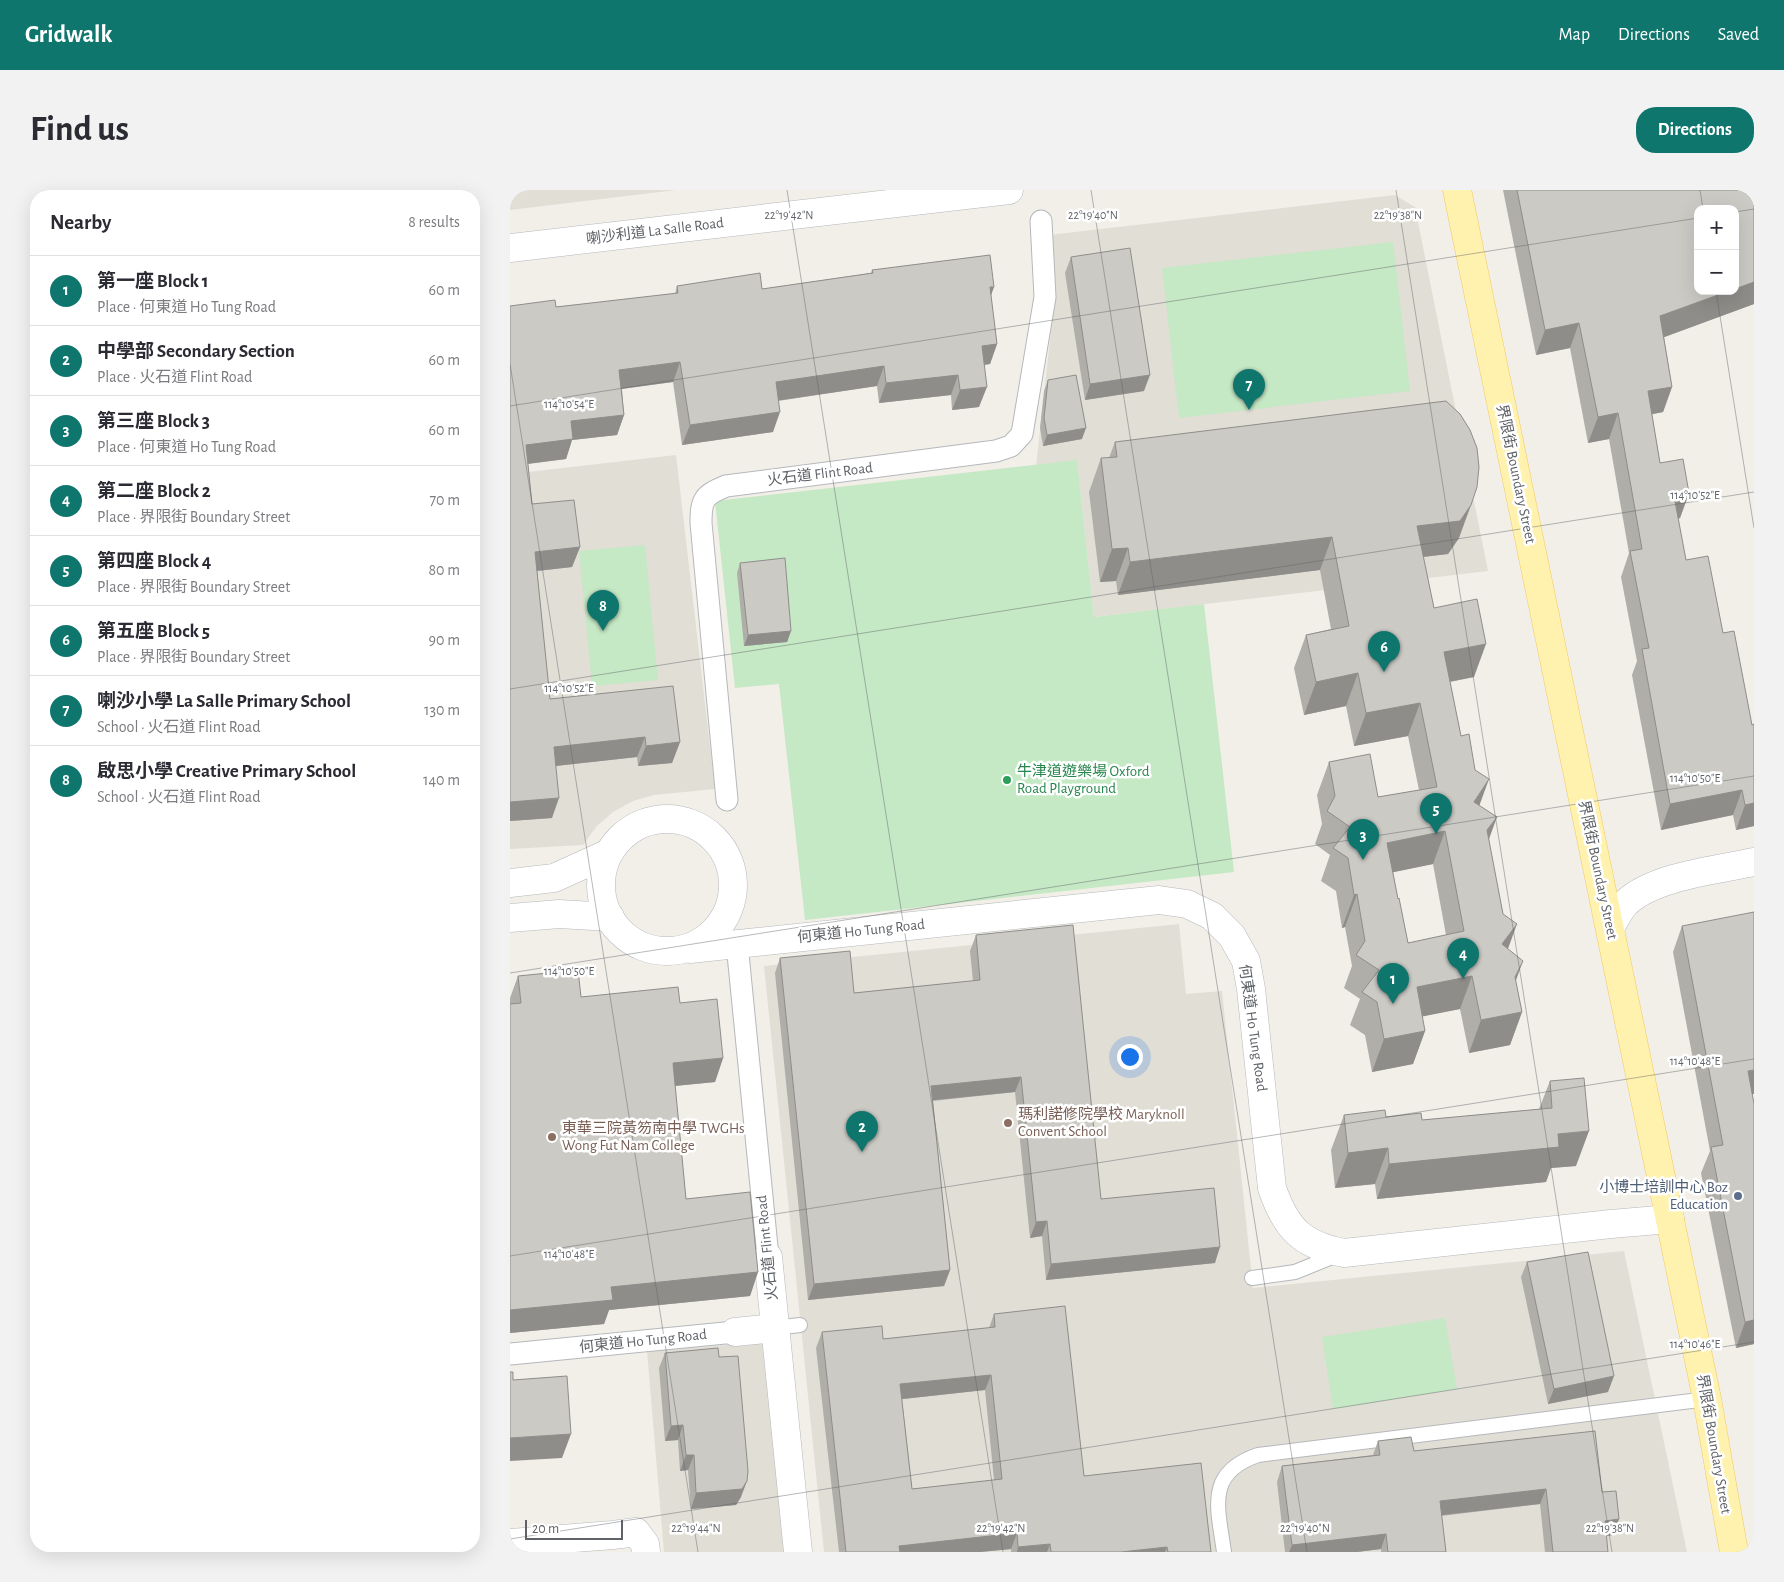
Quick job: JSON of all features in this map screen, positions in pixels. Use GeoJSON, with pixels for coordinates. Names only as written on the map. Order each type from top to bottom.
{"type":"FeatureCollection","features":[{"type":"Feature","properties":{"kind":"main road","name":"界限街 Boundary Street"},"geometry":{"type":"LineString","coordinates":[[1457,190],[1707,1399],[1734,1552]]}},
{"type":"Feature","properties":{"kind":"street","name":"喇沙利道 La Salle Road"},"geometry":{"type":"LineString","coordinates":[[510,248],[1009,190]]}},
{"type":"Feature","properties":{"kind":"street","name":"火石道 Flint Road"},"geometry":{"type":"LineString","coordinates":[[726,800],[701,506],[711,492],[726,486],[996,451],[1011,446],[1022,434],[1045,297],[1041,221]]}},
{"type":"Feature","properties":{"kind":"street"},"geometry":{"type":"LineString","coordinates":[[510,883],[554,878],[607,854],[632,829],[649,821],[668,818],[686,821],[704,830],[719,843],[729,862],[733,882],[731,903],[722,922],[708,937],[690,949],[671,951],[653,949],[636,943],[621,931],[610,917],[604,903],[601,890],[601,873],[607,854]]}},
{"type":"Feature","properties":{"kind":"street"},"geometry":{"type":"LineString","coordinates":[[1610,928],[1626,902],[1648,888],[1682,876],[1754,862]]}},
{"type":"Feature","properties":{"kind":"street","name":"何東道 Ho Tung Road"},"geometry":{"type":"LineString","coordinates":[[690,949],[1159,900],[1187,904],[1212,916],[1232,936],[1246,961],[1251,989],[1272,1188],[1279,1208],[1290,1226],[1305,1240],[1324,1249],[1344,1253],[1670,1219]]}},
{"type":"Feature","properties":{"kind":"street"},"geometry":{"type":"LineString","coordinates":[[510,918],[559,914],[610,917]]}},
{"type":"Feature","properties":{"kind":"street","name":"火石道 Flint Road"},"geometry":{"type":"LineString","coordinates":[[737,944],[768,1257],[788,1326],[798,1552]]}},
{"type":"Feature","properties":{"kind":"street","name":"何東道 Ho Tung Road"},"geometry":{"type":"LineString","coordinates":[[510,1354],[788,1326]]}},
{"type":"Feature","properties":{"kind":"street"},"geometry":{"type":"LineString","coordinates":[[510,1542],[636,1532],[645,1544],[646,1552]]}},
{"type":"Feature","properties":{"kind":"lane"},"geometry":{"type":"LineString","coordinates":[[1252,1278],[1295,1272],[1344,1253]]}},
{"type":"Feature","properties":{"kind":"lane"},"geometry":{"type":"LineString","coordinates":[[1224,1552],[1218,1506],[1219,1488],[1227,1472],[1241,1460],[1258,1455],[1707,1399]]}},
{"type":"Feature","properties":{"kind":"shaded area"},"geometry":{"type":"Polygon","coordinates":[[[510,190],[676,190],[510,210],[510,190]]]}},
{"type":"Feature","properties":{"kind":"shaded area"},"geometry":{"type":"Polygon","coordinates":[[[1395,195],[1415,207],[1488,571],[1094,617],[1077,461],[1036,467],[1055,294],[1049,235],[1395,195]]]}},
{"type":"Feature","properties":{"kind":"shaded area"},"geometry":{"type":"Polygon","coordinates":[[[676,455],[715,789],[654,795],[633,801],[613,812],[597,826],[583,845],[510,849],[510,474],[676,455]]]}},
{"type":"Feature","properties":{"kind":"shaded area","name":"瑪利諾修院學校 Maryknoll Convent School"},"geometry":{"type":"Polygon","coordinates":[[[1179,924],[1186,994],[1222,991],[1253,1288],[1624,1251],[1687,1552],[824,1552],[764,966],[1179,924]]]}},
{"type":"Feature","properties":{"kind":"shaded area"},"geometry":{"type":"Polygon","coordinates":[[[767,1342],[789,1552],[664,1552],[647,1351],[767,1342]]]}},
{"type":"Feature","properties":{"kind":"green space"},"geometry":{"type":"Polygon","coordinates":[[[1393,242],[1410,391],[1179,418],[1162,268],[1393,242]]]}},
{"type":"Feature","properties":{"kind":"green space","name":"牛津道遊樂場 Oxford Road Playground"},"geometry":{"type":"Polygon","coordinates":[[[1077,460],[1094,617],[1204,604],[1234,872],[805,920],[779,684],[735,688],[715,501],[1077,460]]]}},
{"type":"Feature","properties":{"kind":"green space"},"geometry":{"type":"Polygon","coordinates":[[[645,545],[658,680],[592,686],[579,551],[645,545]]]}},
{"type":"Feature","properties":{"kind":"green space"},"geometry":{"type":"Polygon","coordinates":[[[1445,1318],[1457,1389],[1333,1409],[1322,1337],[1445,1318]]]}},
{"type":"Feature","properties":{"kind":"building"},"geometry":{"type":"Polygon","coordinates":[[[1517,190],[1754,190],[1754,282],[1739,288],[1739,205],[1694,205],[1694,295],[1718,295],[1660,316],[1672,387],[1648,391],[1660,463],[1683,459],[1689,493],[1674,496],[1686,560],[1708,556],[1723,633],[1734,631],[1752,725],[1754,724],[1754,803],[1745,805],[1742,790],[1670,804],[1642,649],[1649,648],[1630,551],[1642,549],[1618,413],[1598,417],[1579,323],[1545,330],[1517,190]]]}},
{"type":"Feature","properties":{"kind":"building"},"geometry":{"type":"Polygon","coordinates":[[[1130,248],[1150,375],[1090,384],[1071,257],[1130,248]]]}},
{"type":"Feature","properties":{"kind":"building"},"geometry":{"type":"Polygon","coordinates":[[[990,255],[994,287],[990,287],[997,344],[982,346],[987,387],[960,390],[958,375],[886,383],[884,366],[776,382],[780,412],[690,425],[680,362],[619,370],[624,415],[571,421],[573,439],[526,445],[532,504],[574,500],[580,547],[535,552],[550,699],[673,686],[680,742],[646,746],[645,737],[554,747],[559,798],[510,802],[510,306],[555,300],[556,307],[678,293],[677,286],[760,273],[762,289],[873,273],[872,270],[990,255]]]}},
{"type":"Feature","properties":{"kind":"building"},"geometry":{"type":"Polygon","coordinates":[[[1076,375],[1086,428],[1047,435],[1044,418],[1048,380],[1076,375]]]}},
{"type":"Feature","properties":{"kind":"building"},"geometry":{"type":"Polygon","coordinates":[[[1446,401],[1460,414],[1470,430],[1477,448],[1479,467],[1477,487],[1471,505],[1460,521],[1417,526],[1434,608],[1477,599],[1486,644],[1444,652],[1461,736],[1469,734],[1475,770],[1489,779],[1474,802],[1497,817],[1487,830],[1503,914],[1517,924],[1502,944],[1523,961],[1515,977],[1522,1012],[1481,1020],[1472,976],[1417,987],[1425,1031],[1384,1039],[1377,1002],[1362,992],[1379,970],[1356,955],[1365,941],[1357,894],[1354,895],[1348,858],[1333,848],[1350,827],[1327,811],[1335,796],[1329,762],[1370,754],[1378,797],[1437,787],[1420,703],[1366,713],[1358,673],[1316,682],[1306,635],[1349,626],[1332,537],[1130,562],[1128,548],[1112,549],[1101,458],[1117,457],[1115,442],[1446,401]],[[1445,831],[1387,843],[1408,943],[1464,931],[1445,831]]]}},
{"type":"Feature","properties":{"kind":"building"},"geometry":{"type":"Polygon","coordinates":[[[785,558],[791,631],[748,635],[740,563],[785,558]]]}},
{"type":"Feature","properties":{"kind":"building"},"geometry":{"type":"Polygon","coordinates":[[[1754,912],[1754,1070],[1748,1071],[1754,1104],[1754,1320],[1745,1322],[1711,1147],[1723,1145],[1682,926],[1754,912]]]}},
{"type":"Feature","properties":{"kind":"building"},"geometry":{"type":"Polygon","coordinates":[[[1073,925],[1101,1199],[1214,1188],[1220,1247],[1051,1264],[1047,1221],[1036,1222],[1021,1077],[931,1086],[950,1270],[814,1284],[780,958],[850,951],[854,993],[980,980],[976,935],[1073,925]]]}},
{"type":"Feature","properties":{"kind":"building"},"geometry":{"type":"Polygon","coordinates":[[[578,970],[581,997],[678,987],[680,1003],[717,999],[723,1058],[673,1063],[686,1199],[750,1192],[758,1272],[611,1287],[613,1300],[510,1310],[510,1004],[521,1003],[518,976],[578,970]]]}},
{"type":"Feature","properties":{"kind":"building"},"geometry":{"type":"Polygon","coordinates":[[[1584,1078],[1589,1131],[1558,1134],[1559,1147],[1389,1164],[1388,1148],[1348,1153],[1344,1115],[1385,1110],[1386,1117],[1421,1113],[1422,1120],[1552,1108],[1550,1081],[1584,1078]]]}},
{"type":"Feature","properties":{"kind":"building"},"geometry":{"type":"Polygon","coordinates":[[[1588,1252],[1614,1376],[1554,1389],[1527,1262],[1588,1252]]]}},
{"type":"Feature","properties":{"kind":"building"},"geometry":{"type":"Polygon","coordinates":[[[1065,1306],[1084,1476],[1201,1463],[1211,1552],[1168,1552],[1167,1547],[1121,1552],[1051,1552],[1050,1544],[1018,1547],[1017,1533],[899,1546],[900,1552],[846,1552],[822,1332],[882,1326],[883,1339],[995,1327],[994,1314],[1065,1306]],[[991,1375],[900,1384],[912,1489],[1002,1479],[991,1375]]]}},
{"type":"Feature","properties":{"kind":"building"},"geometry":{"type":"Polygon","coordinates":[[[718,1348],[719,1357],[738,1356],[748,1471],[747,1481],[742,1489],[696,1493],[694,1455],[686,1455],[683,1425],[671,1426],[665,1353],[718,1348]]]}},
{"type":"Feature","properties":{"kind":"building"},"geometry":{"type":"Polygon","coordinates":[[[510,1372],[513,1372],[513,1380],[567,1376],[571,1434],[510,1438],[510,1372]]]}},
{"type":"Feature","properties":{"kind":"building"},"geometry":{"type":"Polygon","coordinates":[[[1595,1431],[1602,1492],[1616,1491],[1619,1519],[1605,1521],[1608,1552],[1553,1552],[1546,1489],[1440,1501],[1446,1552],[1388,1552],[1386,1534],[1292,1545],[1282,1466],[1380,1455],[1378,1441],[1411,1437],[1414,1451],[1595,1431]]]}},
{"type":"Feature","properties":{"kind":"place","name":"喇沙小學 La Salle Primary School"},"geometry":{"type":"Point","coordinates":[1249,410]}},
{"type":"Feature","properties":{"kind":"place","name":"啟思小學 Creative Primary School"},"geometry":{"type":"Point","coordinates":[603,631]}},
{"type":"Feature","properties":{"kind":"place","name":"第五座 Block 5"},"geometry":{"type":"Point","coordinates":[1384,672]}},
{"type":"Feature","properties":{"kind":"place","name":"牛津道遊樂場 Oxford Road Playground"},"geometry":{"type":"Point","coordinates":[1007,780]}},
{"type":"Feature","properties":{"kind":"place","name":"第四座 Block 4"},"geometry":{"type":"Point","coordinates":[1436,834]}},
{"type":"Feature","properties":{"kind":"place","name":"第三座 Block 3"},"geometry":{"type":"Point","coordinates":[1363,860]}},
{"type":"Feature","properties":{"kind":"place","name":"第二座 Block 2"},"geometry":{"type":"Point","coordinates":[1463,979]}},
{"type":"Feature","properties":{"kind":"place","name":"第一座 Block 1"},"geometry":{"type":"Point","coordinates":[1393,1004]}},
{"type":"Feature","properties":{"kind":"place","name":"瑪利諾修院學校 Maryknoll Convent School"},"geometry":{"type":"Point","coordinates":[1008,1123]}},
{"type":"Feature","properties":{"kind":"place","name":"東華三院黃笏南中學 TWGHs Wong Fut Nam College"},"geometry":{"type":"Point","coordinates":[552,1137]}},
{"type":"Feature","properties":{"kind":"place","name":"中學部 Secondary Section"},"geometry":{"type":"Point","coordinates":[862,1152]}},
{"type":"Feature","properties":{"kind":"place","name":"小博士培訓中心 Boz Education"},"geometry":{"type":"Point","coordinates":[1738,1196]}}]}
